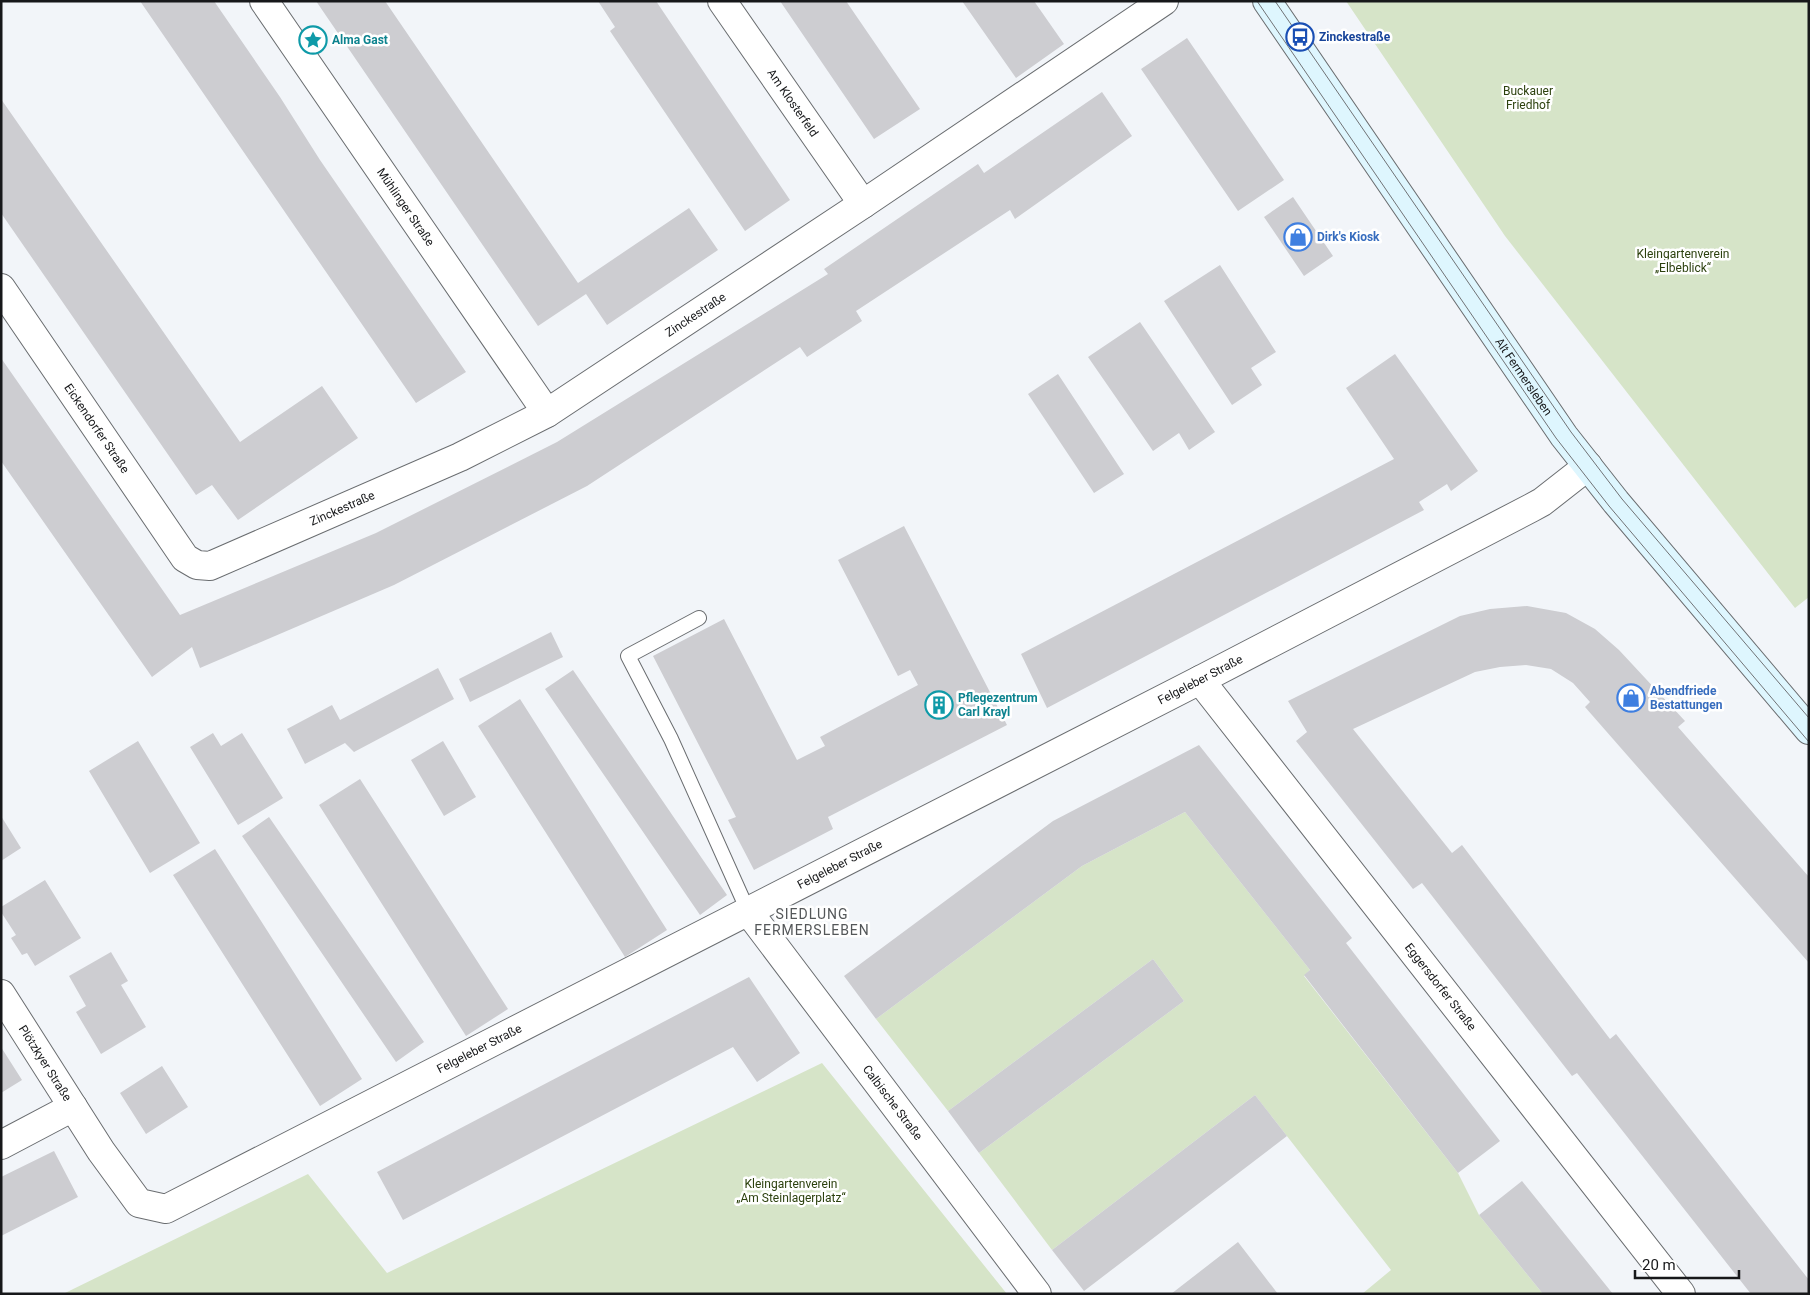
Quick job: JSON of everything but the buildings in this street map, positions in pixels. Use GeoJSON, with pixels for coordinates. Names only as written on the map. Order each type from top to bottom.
{"type":"FeatureCollection","features":[{"type":"Feature","properties":{"kind":"main road","name":"Alt Fermersleben"},"geometry":{"type":"LineString","coordinates":[[1267,1],[1564,436],[1616,502],[1809,730]]}},
{"type":"Feature","properties":{"kind":"street","name":"Mühlinger Straße"},"geometry":{"type":"LineString","coordinates":[[264,1],[547,413]]}},
{"type":"Feature","properties":{"kind":"street","name":"Am Klosterfeld"},"geometry":{"type":"LineString","coordinates":[[722,1],[863,204]]}},
{"type":"Feature","properties":{"kind":"street","name":"Zinckestraße"},"geometry":{"type":"LineString","coordinates":[[197,565],[210,566],[460,457],[547,413],[863,204],[1164,1]]}},
{"type":"Feature","properties":{"kind":"street","name":"Eickendorfer Straße"},"geometry":{"type":"LineString","coordinates":[[1,288],[185,558],[197,565]]}},
{"type":"Feature","properties":{"kind":"street","name":"Felgeleber Straße"},"geometry":{"type":"LineString","coordinates":[[100,1151],[139,1203],[166,1208],[1200,680],[1531,508],[1542,502],[1588,466]]}},
{"type":"Feature","properties":{"kind":"street","name":"Eggersdorfer Straße"},"geometry":{"type":"LineString","coordinates":[[1200,680],[1681,1294]]}},
{"type":"Feature","properties":{"kind":"street","name":"Calbische Straße"},"geometry":{"type":"LineString","coordinates":[[748,911],[1036,1294]]}},
{"type":"Feature","properties":{"kind":"street","name":"Plötzkyer Straße"},"geometry":{"type":"LineString","coordinates":[[1,994],[100,1151]]}},
{"type":"Feature","properties":{"kind":"street","name":"Plötzkyer Straße"},"geometry":{"type":"LineString","coordinates":[[1,1145],[73,1108]]}},
{"type":"Feature","properties":{"kind":"lane"},"geometry":{"type":"LineString","coordinates":[[700,618],[628,656],[671,739],[748,911]]}},
{"type":"Feature","properties":{"kind":"green space","name":"Kleingartenverein „Elbeblick“"},"geometry":{"type":"Polygon","coordinates":[[[1346,1],[1809,1],[1809,597],[1795,608],[1505,236],[1346,1]]]}},
{"type":"Feature","properties":{"kind":"green space"},"geometry":{"type":"Polygon","coordinates":[[[1185,812],[1310,970],[1304,976],[1458,1173],[1479,1215],[1543,1294],[1362,1294],[1391,1270],[1255,1095],[1052,1250],[979,1153],[1184,1001],[1153,959],[948,1111],[876,1019],[1082,866],[1185,812]]]}},
{"type":"Feature","properties":{"kind":"green space","name":"Kleingartenverein „Am Steinlagerplatz“"},"geometry":{"type":"Polygon","coordinates":[[[822,1063],[1007,1294],[63,1294],[308,1174],[387,1273],[822,1063]]]}},
{"type":"Feature","properties":{"kind":"tram line"},"geometry":{"type":"LineString","coordinates":[[1257,1],[1556,438],[1609,506],[1809,742]]}},
{"type":"Feature","properties":{"kind":"tram line"},"geometry":{"type":"LineString","coordinates":[[1275,1],[1571,432],[1622,499],[1809,718]]}},
{"type":"Feature","properties":{"kind":"place","name":"Zinckestraße"},"geometry":{"type":"Point","coordinates":[1300,37]}},
{"type":"Feature","properties":{"kind":"place","name":"Alma Gast"},"geometry":{"type":"Point","coordinates":[313,40]}},
{"type":"Feature","properties":{"kind":"place","name":"Dirk's Kiosk"},"geometry":{"type":"Point","coordinates":[1298,237]}},
{"type":"Feature","properties":{"kind":"place","name":"Abendfriede Bestattungen"},"geometry":{"type":"Point","coordinates":[1631,698]}},
{"type":"Feature","properties":{"kind":"place","name":"Pflegezentrum Carl Krayl"},"geometry":{"type":"Point","coordinates":[939,705]}},
{"type":"Feature","properties":{"kind":"district","name":"SIEDLUNG FERMERSLEBEN"},"geometry":{"type":"Point","coordinates":[812,922]}},
{"type":"Feature","properties":{"kind":"park label","name":"Buckauer Friedhof"},"geometry":{"type":"Point","coordinates":[1528,98]}}]}
